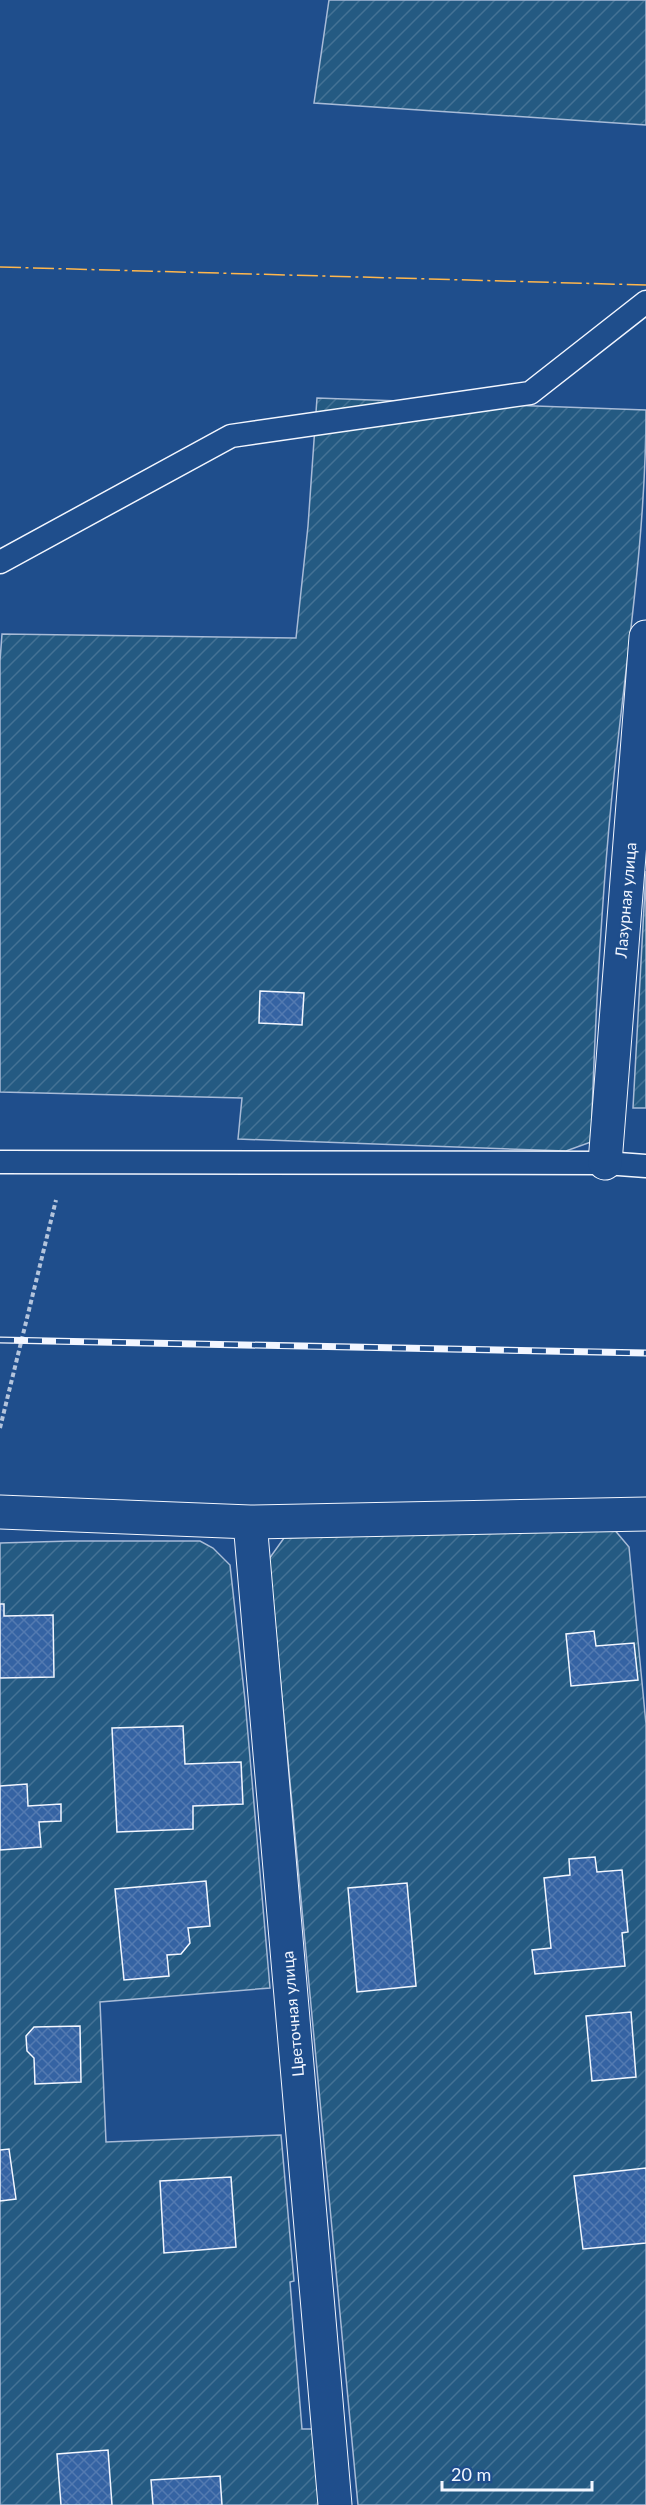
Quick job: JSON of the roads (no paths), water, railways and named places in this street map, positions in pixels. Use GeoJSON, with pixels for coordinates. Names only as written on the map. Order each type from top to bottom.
{"type":"FeatureCollection","features":[{"type":"Feature","properties":{"kind":"street","name":"Лазурная улица"},"geometry":{"type":"LineString","coordinates":[[605,1163],[646,637]]}},
{"type":"Feature","properties":{"kind":"street"},"geometry":{"type":"LineString","coordinates":[[0,1512],[250,1522],[646,1514]]}},
{"type":"Feature","properties":{"kind":"street","name":"Цветочная улица"},"geometry":{"type":"LineString","coordinates":[[250,1522],[335,2505]]}},
{"type":"Feature","properties":{"kind":"lane"},"geometry":{"type":"LineString","coordinates":[[0,562],[231,436],[530,393],[646,302]]}},
{"type":"Feature","properties":{"kind":"lane"},"geometry":{"type":"LineString","coordinates":[[0,1162],[605,1163],[646,1166]]}},
{"type":"Feature","properties":{"kind":"railway"},"geometry":{"type":"LineString","coordinates":[[0,1340],[646,1353]]}}]}
